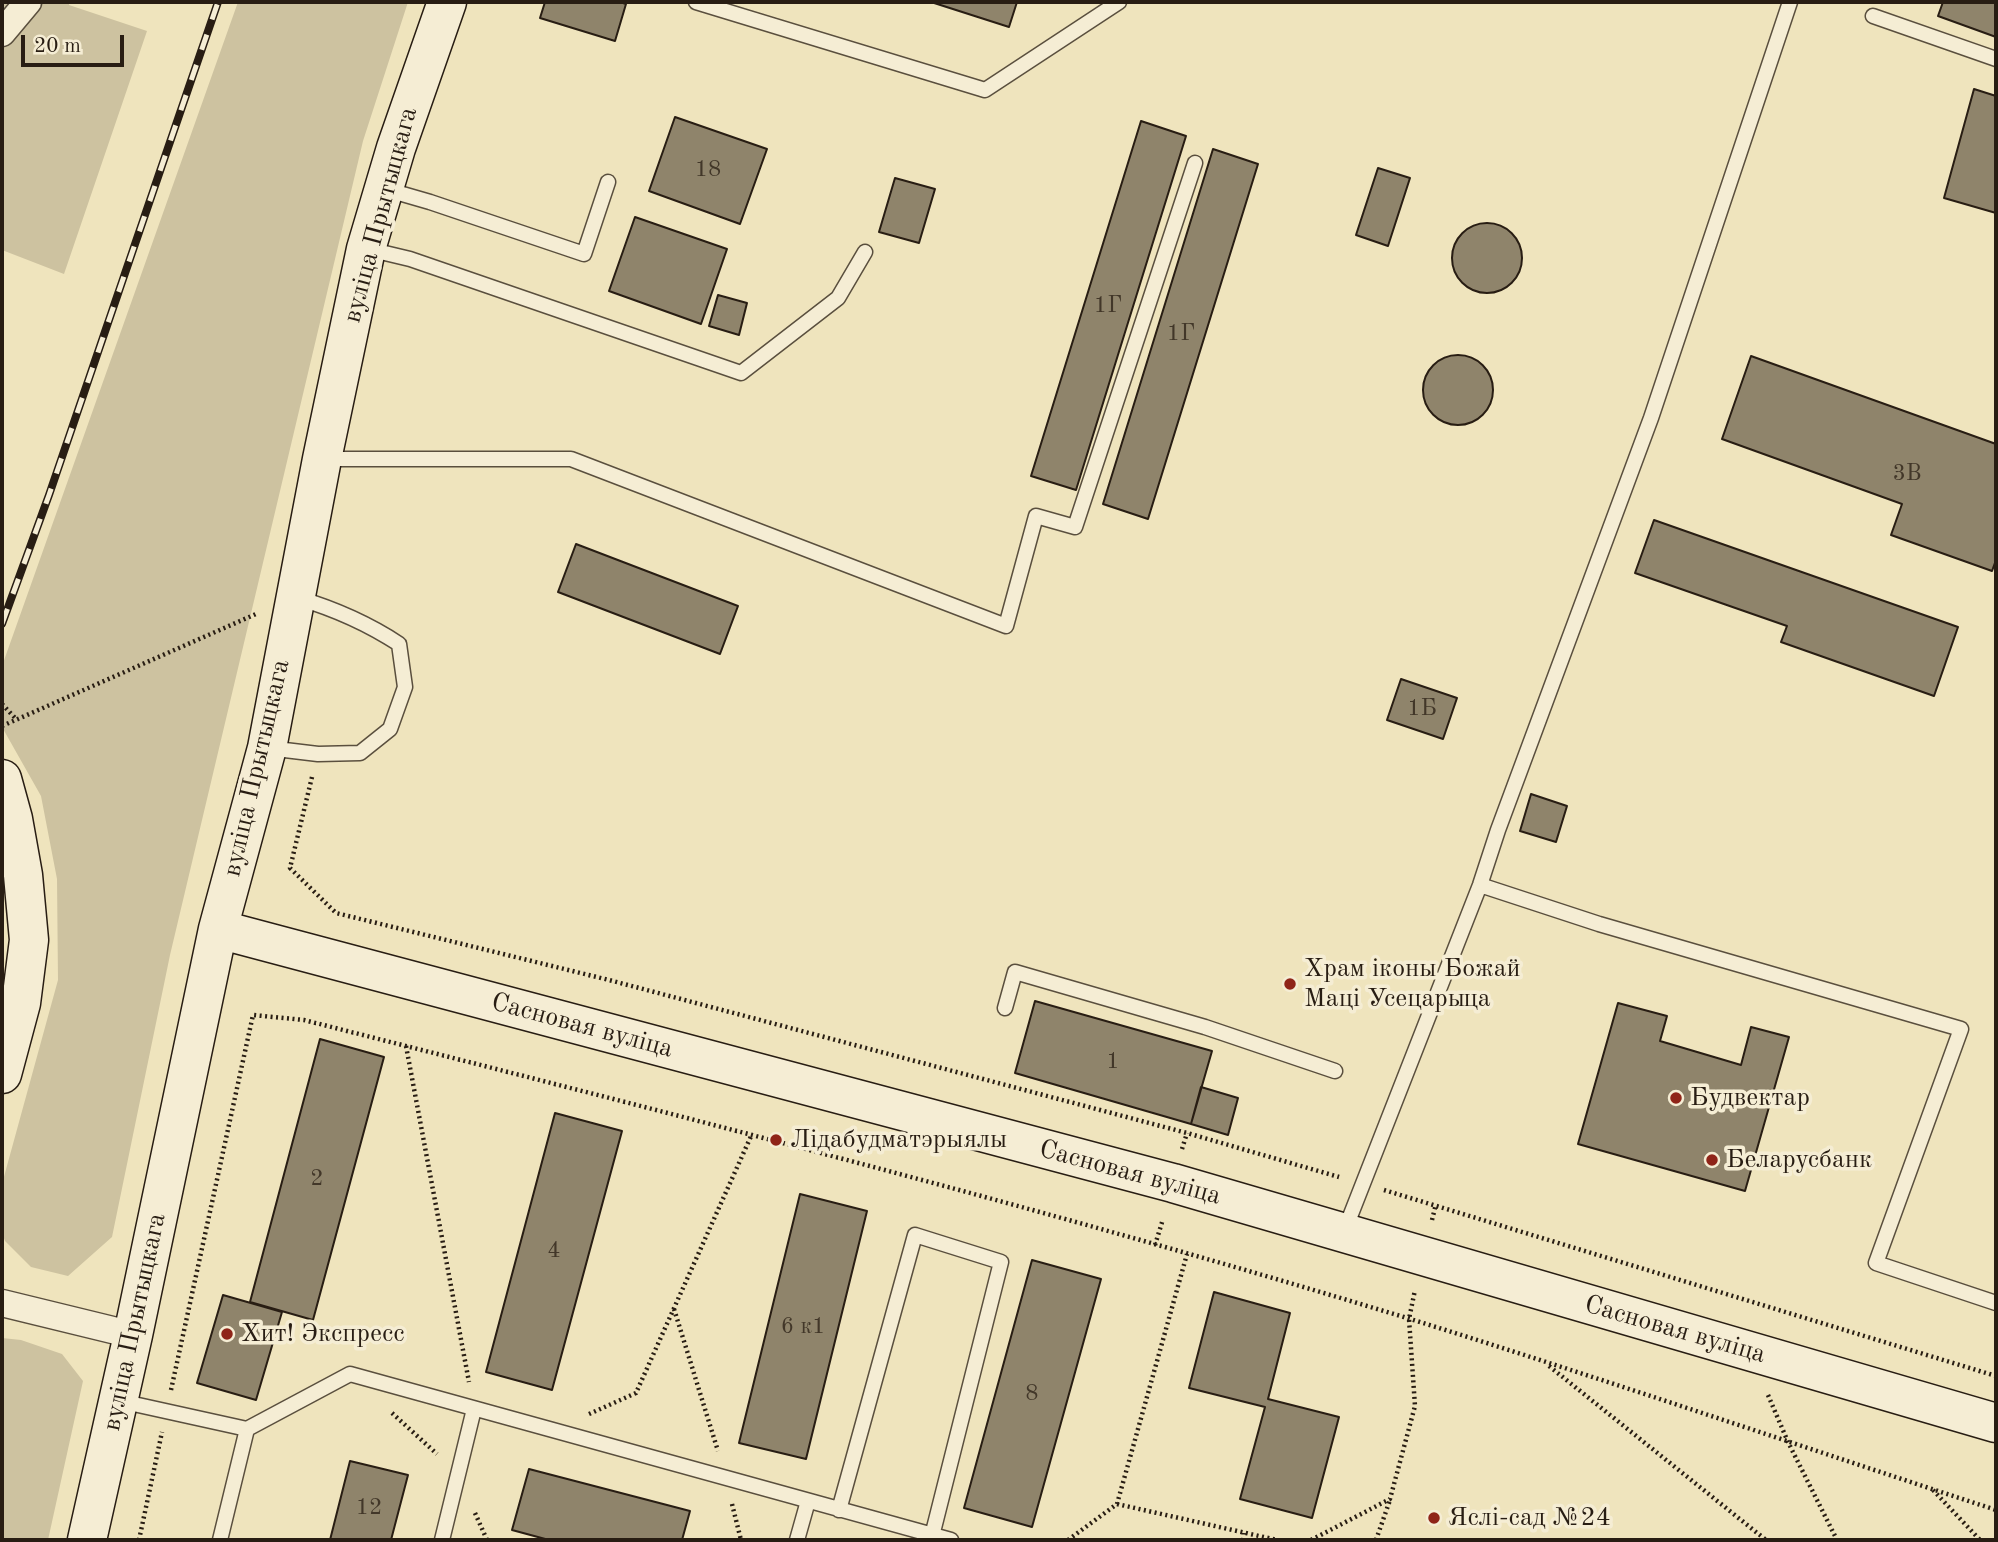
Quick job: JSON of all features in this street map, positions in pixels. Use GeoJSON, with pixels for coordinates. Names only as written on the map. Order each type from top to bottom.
{"type":"FeatureCollection","features":[{"type":"Feature","properties":{"kind":"street"},"geometry":{"type":"LineString","coordinates":[[2,33],[28,2]]}},
{"type":"Feature","properties":{"kind":"street","name":"вуліца Прытыцкага"},"geometry":{"type":"LineString","coordinates":[[86,1540],[133,1335],[218,929],[267,748],[322,458],[366,249],[447,2]]}},
{"type":"Feature","properties":{"kind":"street"},"geometry":{"type":"LineString","coordinates":[[2,779],[13,819],[23,875],[29,940],[21,1003],[2,1074]]}},
{"type":"Feature","properties":{"kind":"street","name":"Сасновая вуліца"},"geometry":{"type":"LineString","coordinates":[[218,929],[1173,1183],[1996,1423]]}},
{"type":"Feature","properties":{"kind":"street"},"geometry":{"type":"LineString","coordinates":[[2,1303],[133,1335]]}},
{"type":"Feature","properties":{"kind":"lane"},"geometry":{"type":"LineString","coordinates":[[696,2],[985,90],[1119,2]]}},
{"type":"Feature","properties":{"kind":"lane"},"geometry":{"type":"LineString","coordinates":[[1343,1233],[1480,885],[1651,418],[1790,2]]}},
{"type":"Feature","properties":{"kind":"lane"},"geometry":{"type":"LineString","coordinates":[[1873,16],[1996,59]]}},
{"type":"Feature","properties":{"kind":"lane"},"geometry":{"type":"LineString","coordinates":[[322,458],[571,459],[1006,626],[1036,516],[1075,527],[1195,163]]}},
{"type":"Feature","properties":{"kind":"lane"},"geometry":{"type":"LineString","coordinates":[[384,189],[584,254],[608,182]]}},
{"type":"Feature","properties":{"kind":"lane"},"geometry":{"type":"LineString","coordinates":[[366,249],[410,259],[741,373],[838,298],[865,252]]}},
{"type":"Feature","properties":{"kind":"lane"},"geometry":{"type":"LineString","coordinates":[[267,748],[318,754],[359,753],[390,729],[405,687],[399,644],[374,627],[296,597]]}},
{"type":"Feature","properties":{"kind":"lane"},"geometry":{"type":"LineString","coordinates":[[1480,885],[1599,924],[1961,1029],[1876,1263],[1996,1303]]}},
{"type":"Feature","properties":{"kind":"lane"},"geometry":{"type":"LineString","coordinates":[[1005,1008],[1015,972],[1205,1027],[1335,1071]]}},
{"type":"Feature","properties":{"kind":"lane"},"geometry":{"type":"LineString","coordinates":[[839,1510],[915,1235],[1001,1262],[932,1536]]}},
{"type":"Feature","properties":{"kind":"lane"},"geometry":{"type":"LineString","coordinates":[[118,1401],[247,1429],[350,1374],[951,1540]]}},
{"type":"Feature","properties":{"kind":"lane"},"geometry":{"type":"LineString","coordinates":[[442,1540],[474,1409]]}},
{"type":"Feature","properties":{"kind":"lane"},"geometry":{"type":"LineString","coordinates":[[220,1540],[247,1429]]}},
{"type":"Feature","properties":{"kind":"lane"},"geometry":{"type":"LineString","coordinates":[[797,1540],[808,1502]]}},
{"type":"Feature","properties":{"kind":"path"},"geometry":{"type":"LineString","coordinates":[[2,726],[296,597]]}},
{"type":"Feature","properties":{"kind":"path"},"geometry":{"type":"LineString","coordinates":[[2,704],[16,719]]}},
{"type":"Feature","properties":{"kind":"path"},"geometry":{"type":"LineString","coordinates":[[318,754],[290,868],[336,913],[622,983],[1187,1133],[1996,1376]]}},
{"type":"Feature","properties":{"kind":"path"},"geometry":{"type":"LineString","coordinates":[[139,1540],[253,1015],[304,1020],[752,1134],[1187,1254],[1409,1319],[1996,1510]]}},
{"type":"Feature","properties":{"kind":"path"},"geometry":{"type":"LineString","coordinates":[[406,1046],[474,1409]]}},
{"type":"Feature","properties":{"kind":"path"},"geometry":{"type":"LineString","coordinates":[[553,1431],[636,1393],[752,1134]]}},
{"type":"Feature","properties":{"kind":"path"},"geometry":{"type":"LineString","coordinates":[[1068,1540],[1117,1504],[1187,1254]]}},
{"type":"Feature","properties":{"kind":"path"},"geometry":{"type":"LineString","coordinates":[[674,1308],[726,1479],[741,1540]]}},
{"type":"Feature","properties":{"kind":"path"},"geometry":{"type":"LineString","coordinates":[[1376,1540],[1415,1406],[1409,1319]]}},
{"type":"Feature","properties":{"kind":"path"},"geometry":{"type":"LineString","coordinates":[[1751,1352],[1787,1442],[1837,1540]]}},
{"type":"Feature","properties":{"kind":"path"},"geometry":{"type":"LineString","coordinates":[[1546,1363],[1766,1540]]}},
{"type":"Feature","properties":{"kind":"path"},"geometry":{"type":"LineString","coordinates":[[350,1374],[458,1474],[487,1540]]}},
{"type":"Feature","properties":{"kind":"path"},"geometry":{"type":"LineString","coordinates":[[1932,1489],[1980,1540]]}},
{"type":"Feature","properties":{"kind":"path"},"geometry":{"type":"LineString","coordinates":[[1311,1540],[1390,1499]]}},
{"type":"Feature","properties":{"kind":"path"},"geometry":{"type":"LineString","coordinates":[[1117,1504],[1277,1540]]}},
{"type":"Feature","properties":{"kind":"path"},"geometry":{"type":"LineString","coordinates":[[1243,1540],[1244,1533]]}},
{"type":"Feature","properties":{"kind":"shaded area"},"geometry":{"type":"Polygon","coordinates":[[[2,2],[69,2],[69,5],[147,31],[64,274],[2,250],[2,2]]]}},
{"type":"Feature","properties":{"kind":"shaded area"},"geometry":{"type":"Polygon","coordinates":[[[238,2],[408,2],[363,141],[170,955],[112,1237],[68,1276],[31,1267],[5,1241],[2,1233],[2,1184],[58,980],[57,879],[41,796],[2,727],[2,666],[238,2]]]}},
{"type":"Feature","properties":{"kind":"shaded area"},"geometry":{"type":"Polygon","coordinates":[[[2,1338],[21,1340],[62,1354],[83,1381],[48,1540],[2,1540],[2,1338]]]}},
{"type":"Feature","properties":{"kind":"building"},"geometry":{"type":"Polygon","coordinates":[[[545,2],[626,4],[615,41],[540,18],[545,2]]]}},
{"type":"Feature","properties":{"kind":"building"},"geometry":{"type":"Polygon","coordinates":[[[931,2],[1017,2],[1009,27],[931,2]]]}},
{"type":"Feature","properties":{"kind":"building"},"geometry":{"type":"Polygon","coordinates":[[[1943,2],[1996,2],[1996,37],[1938,16],[1943,2]]]}},
{"type":"Feature","properties":{"kind":"building"},"geometry":{"type":"Polygon","coordinates":[[[1974,89],[1996,96],[1996,213],[1944,198],[1974,89]]]}},
{"type":"Feature","properties":{"kind":"building"},"geometry":{"type":"Polygon","coordinates":[[[675,117],[767,149],[740,224],[649,191],[675,117]]]}},
{"type":"Feature","properties":{"kind":"building"},"geometry":{"type":"Polygon","coordinates":[[[1141,121],[1186,136],[1076,490],[1031,476],[1141,121]]]}},
{"type":"Feature","properties":{"kind":"building"},"geometry":{"type":"Polygon","coordinates":[[[1213,149],[1258,164],[1148,519],[1103,504],[1213,149]]]}},
{"type":"Feature","properties":{"kind":"building"},"geometry":{"type":"Polygon","coordinates":[[[1378,168],[1410,178],[1388,246],[1356,235],[1378,168]]]}},
{"type":"Feature","properties":{"kind":"building"},"geometry":{"type":"Polygon","coordinates":[[[895,178],[935,189],[919,243],[879,232],[895,178]]]}},
{"type":"Feature","properties":{"kind":"building"},"geometry":{"type":"Polygon","coordinates":[[[635,217],[727,249],[701,324],[609,291],[635,217]]]}},
{"type":"Feature","properties":{"kind":"building"},"geometry":{"type":"Polygon","coordinates":[[[1487,223],[1512,233],[1522,258],[1512,283],[1487,293],[1462,283],[1452,258],[1462,233],[1487,223]]]}},
{"type":"Feature","properties":{"kind":"building"},"geometry":{"type":"Polygon","coordinates":[[[718,295],[747,303],[739,335],[709,326],[718,295]]]}},
{"type":"Feature","properties":{"kind":"building"},"geometry":{"type":"Polygon","coordinates":[[[1458,355],[1483,365],[1493,390],[1483,415],[1458,425],[1433,415],[1423,390],[1433,365],[1458,355]]]}},
{"type":"Feature","properties":{"kind":"building"},"geometry":{"type":"Polygon","coordinates":[[[1751,356],[1996,444],[1996,560],[1992,571],[1891,535],[1902,504],[1722,439],[1751,356]]]}},
{"type":"Feature","properties":{"kind":"building"},"geometry":{"type":"Polygon","coordinates":[[[1654,520],[1958,627],[1934,696],[1781,642],[1787,626],[1635,573],[1654,520]]]}},
{"type":"Feature","properties":{"kind":"building"},"geometry":{"type":"Polygon","coordinates":[[[576,544],[738,606],[720,654],[558,592],[576,544]]]}},
{"type":"Feature","properties":{"kind":"building"},"geometry":{"type":"Polygon","coordinates":[[[1401,679],[1457,698],[1443,739],[1387,720],[1401,679]]]}},
{"type":"Feature","properties":{"kind":"building"},"geometry":{"type":"Polygon","coordinates":[[[1531,794],[1567,806],[1556,842],[1520,831],[1531,794]]]}},
{"type":"Feature","properties":{"kind":"building"},"geometry":{"type":"Polygon","coordinates":[[[1035,1001],[1212,1051],[1191,1124],[1015,1073],[1035,1001]]]}},
{"type":"Feature","properties":{"kind":"building"},"geometry":{"type":"Polygon","coordinates":[[[1618,1003],[1667,1016],[1660,1041],[1741,1065],[1751,1027],[1789,1037],[1745,1191],[1578,1144],[1618,1003]]]}},
{"type":"Feature","properties":{"kind":"building"},"geometry":{"type":"Polygon","coordinates":[[[320,1039],[384,1057],[313,1320],[250,1302],[320,1039]]]}},
{"type":"Feature","properties":{"kind":"building"},"geometry":{"type":"Polygon","coordinates":[[[1201,1087],[1238,1098],[1228,1135],[1191,1124],[1201,1087]]]}},
{"type":"Feature","properties":{"kind":"building"},"geometry":{"type":"Polygon","coordinates":[[[555,1113],[622,1131],[552,1390],[486,1372],[555,1113]]]}},
{"type":"Feature","properties":{"kind":"building"},"geometry":{"type":"Polygon","coordinates":[[[800,1194],[867,1211],[806,1459],[739,1443],[800,1194]]]}},
{"type":"Feature","properties":{"kind":"building"},"geometry":{"type":"Polygon","coordinates":[[[1032,1260],[1101,1279],[1032,1527],[964,1508],[1032,1260]]]}},
{"type":"Feature","properties":{"kind":"building"},"geometry":{"type":"Polygon","coordinates":[[[1214,1292],[1290,1313],[1268,1399],[1339,1417],[1312,1518],[1240,1499],[1265,1407],[1189,1388],[1214,1292]]]}},
{"type":"Feature","properties":{"kind":"building"},"geometry":{"type":"Polygon","coordinates":[[[223,1295],[282,1312],[256,1400],[197,1383],[223,1295]]]}},
{"type":"Feature","properties":{"kind":"building"},"geometry":{"type":"Polygon","coordinates":[[[350,1461],[408,1475],[391,1540],[330,1540],[350,1461]]]}},
{"type":"Feature","properties":{"kind":"building"},"geometry":{"type":"Polygon","coordinates":[[[529,1469],[690,1511],[682,1540],[549,1540],[512,1530],[529,1469]]]}},
{"type":"Feature","properties":{"kind":"railway"},"geometry":{"type":"LineString","coordinates":[[2,624],[218,2]]}},
{"type":"Feature","properties":{"kind":"place","name":"Храм іконы Божай Маці Усецарыца"},"geometry":{"type":"Point","coordinates":[1290,984]}},
{"type":"Feature","properties":{"kind":"place","name":"Будвектар"},"geometry":{"type":"Point","coordinates":[1676,1098]}},
{"type":"Feature","properties":{"kind":"place","name":"Лідабудматэрыялы"},"geometry":{"type":"Point","coordinates":[776,1140]}},
{"type":"Feature","properties":{"kind":"place","name":"Беларусбанк"},"geometry":{"type":"Point","coordinates":[1712,1160]}},
{"type":"Feature","properties":{"kind":"place","name":"Хит! Экспресс"},"geometry":{"type":"Point","coordinates":[227,1334]}},
{"type":"Feature","properties":{"kind":"place","name":"Яслі-сад №24"},"geometry":{"type":"Point","coordinates":[1434,1518]}}]}
